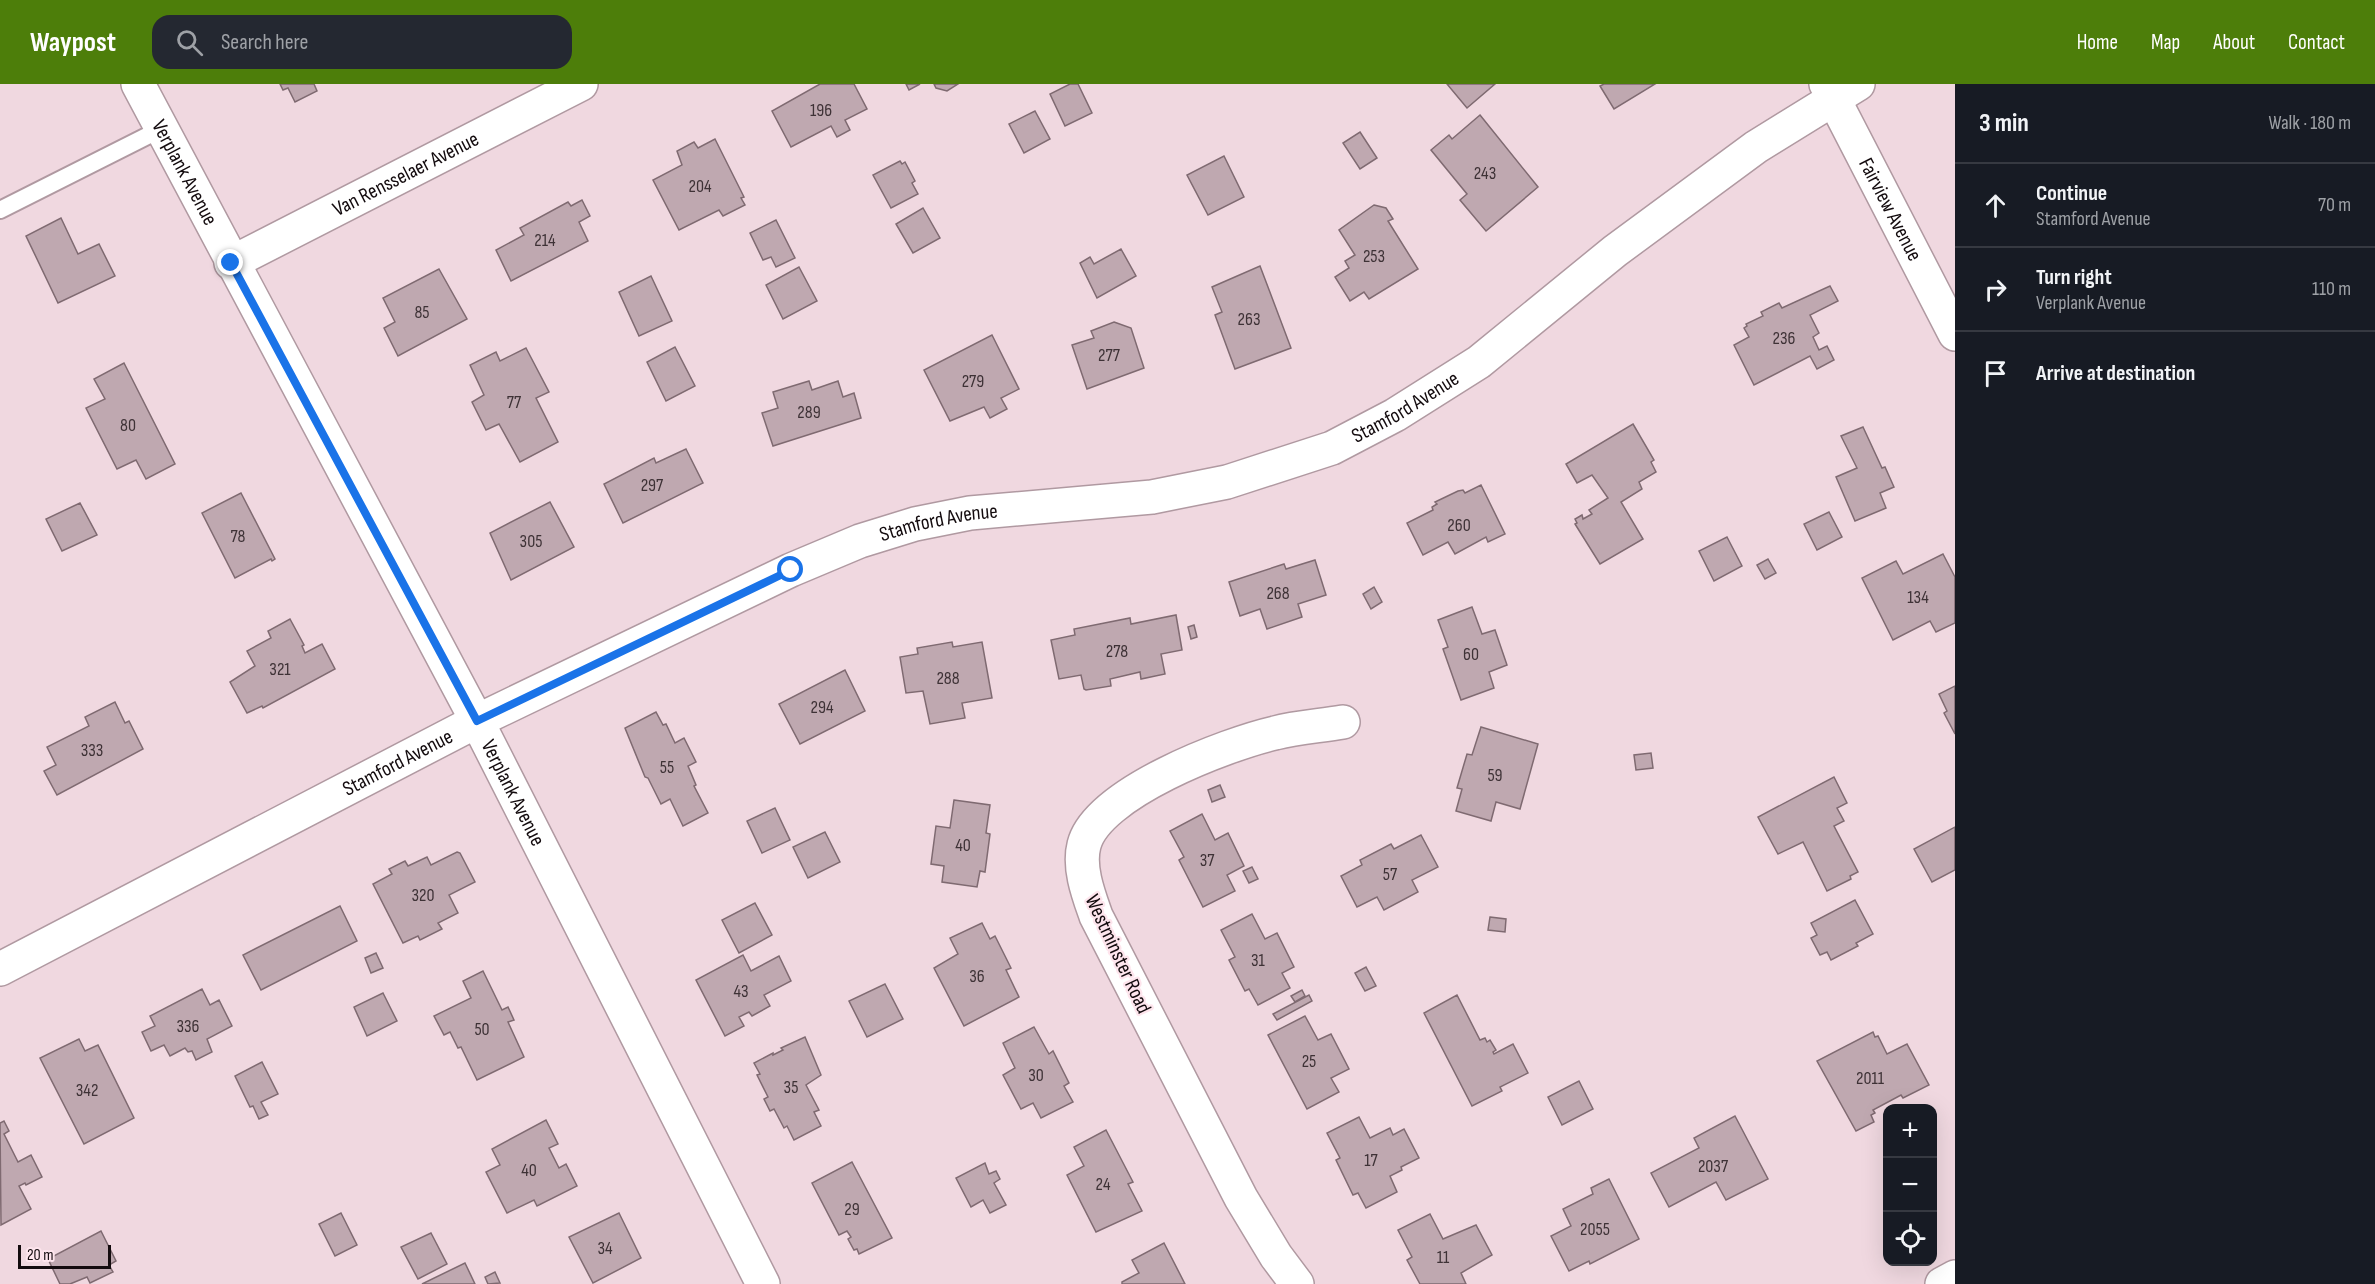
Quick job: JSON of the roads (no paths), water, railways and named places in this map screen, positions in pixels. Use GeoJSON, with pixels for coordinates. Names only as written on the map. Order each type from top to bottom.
{"type":"FeatureCollection","features":[{"type":"Feature","properties":{"kind":"street","name":"Verplank Avenue"},"geometry":{"type":"LineString","coordinates":[[138,84],[231,263],[477,721],[764,1284]]}},
{"type":"Feature","properties":{"kind":"street","name":"Van Rensselaer Avenue"},"geometry":{"type":"LineString","coordinates":[[231,263],[581,84]]}},
{"type":"Feature","properties":{"kind":"street","name":"Fairview Avenue"},"geometry":{"type":"LineString","coordinates":[[1839,89],[1955,334]]}},
{"type":"Feature","properties":{"kind":"street","name":"Stamford Avenue"},"geometry":{"type":"LineString","coordinates":[[0,969],[477,721],[791,570],[860,541],[915,524],[970,513],[1152,497],[1227,482],[1332,448],[1395,415],[1479,362],[1615,251],[1839,89]]}},
{"type":"Feature","properties":{"kind":"street","name":"Westminster Road"},"geometry":{"type":"LineString","coordinates":[[1297,1284],[1276,1256],[1241,1198],[1096,916],[1084,882],[1084,846],[1093,828],[1119,801],[1185,764],[1235,744],[1277,732],[1343,722]]}},
{"type":"Feature","properties":{"kind":"street"},"geometry":{"type":"LineString","coordinates":[[1942,1284],[1955,1277]]}},
{"type":"Feature","properties":{"kind":"lane"},"geometry":{"type":"LineString","coordinates":[[0,210],[161,129]]}}]}
